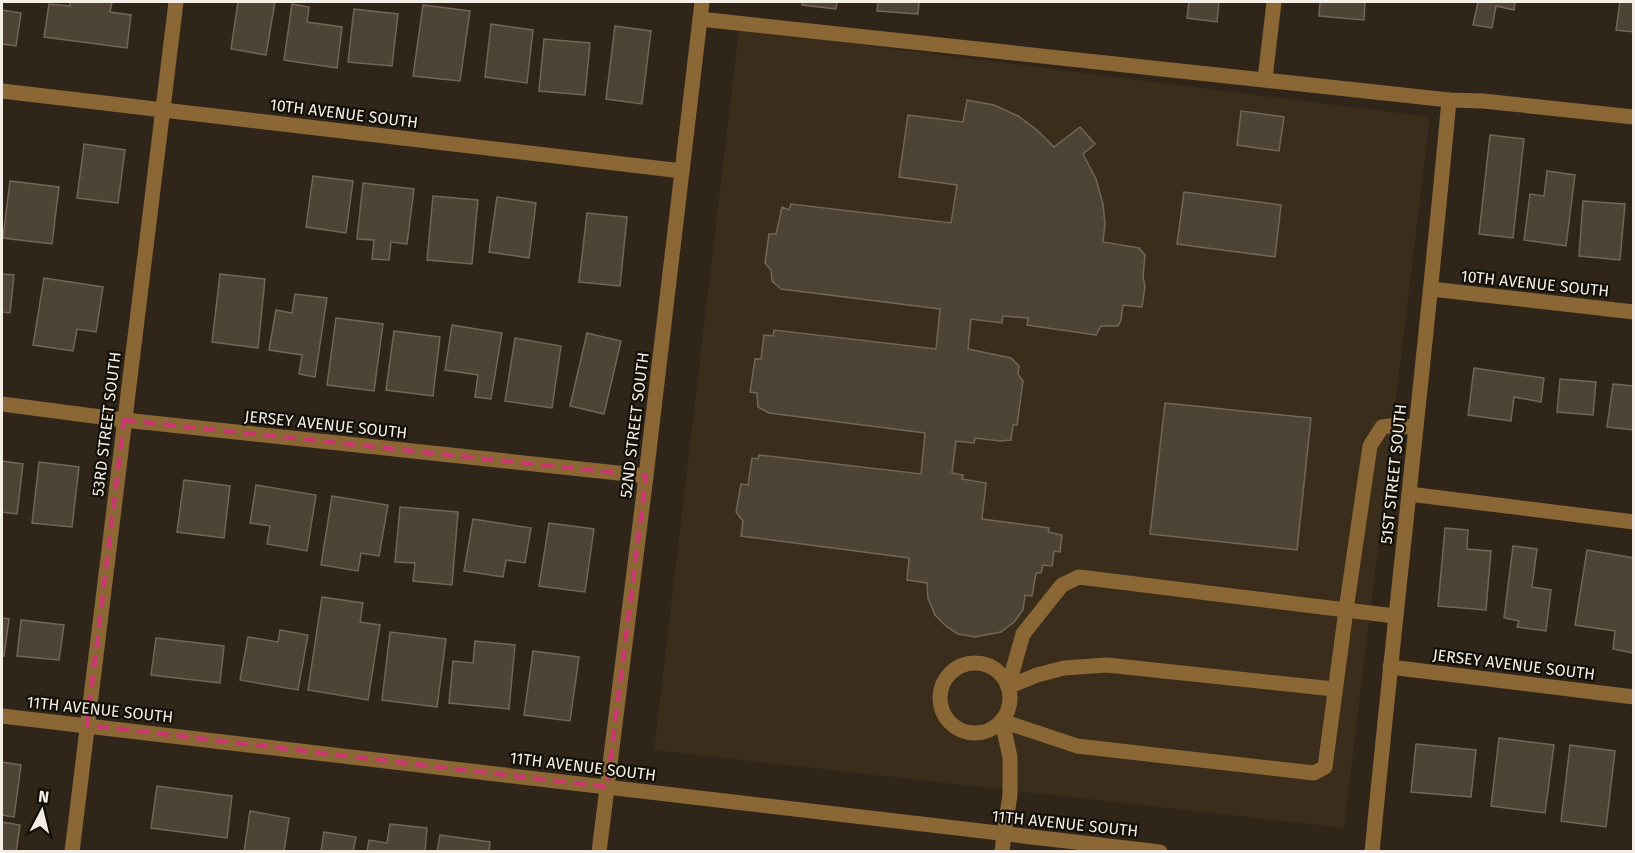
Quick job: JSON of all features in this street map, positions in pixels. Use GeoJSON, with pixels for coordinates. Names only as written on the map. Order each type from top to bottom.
{"type":"FeatureCollection","features":[{"type":"Feature","properties":{"kind":"street","name":"53RD STREET SOUTH"},"geometry":{"type":"LineString","coordinates":[[72,852],[176,2]]}},
{"type":"Feature","properties":{"kind":"street","name":"52ND STREET SOUTH"},"geometry":{"type":"LineString","coordinates":[[598,852],[608,787],[702,2]]}},
{"type":"Feature","properties":{"kind":"street"},"geometry":{"type":"LineString","coordinates":[[1265,79],[1274,2]]}},
{"type":"Feature","properties":{"kind":"street"},"geometry":{"type":"LineString","coordinates":[[700,19],[1449,100],[1483,101],[1634,117]]}},
{"type":"Feature","properties":{"kind":"street","name":"10TH AVENUE SOUTH"},"geometry":{"type":"LineString","coordinates":[[2,91],[682,171]]}},
{"type":"Feature","properties":{"kind":"street","name":"51ST STREET SOUTH"},"geometry":{"type":"LineString","coordinates":[[1372,852],[1449,100]]}},
{"type":"Feature","properties":{"kind":"street","name":"10TH AVENUE SOUTH"},"geometry":{"type":"LineString","coordinates":[[1431,289],[1634,312]]}},
{"type":"Feature","properties":{"kind":"street","name":"JERSEY AVENUE SOUTH"},"geometry":{"type":"LineString","coordinates":[[2,404],[124,420],[646,476]]}},
{"type":"Feature","properties":{"kind":"street"},"geometry":{"type":"LineString","coordinates":[[1002,721],[1077,746],[1314,773],[1325,767],[1334,689],[1370,446],[1382,427],[1397,425],[1416,428]]}},
{"type":"Feature","properties":{"kind":"street"},"geometry":{"type":"LineString","coordinates":[[1409,494],[1634,522]]}},
{"type":"Feature","properties":{"kind":"street"},"geometry":{"type":"LineString","coordinates":[[1008,687],[1023,634],[1062,585],[1079,577],[1395,616]]}},
{"type":"Feature","properties":{"kind":"street"},"geometry":{"type":"LineString","coordinates":[[971,663],[983,664],[994,669],[1003,677],[1008,687],[1010,699],[1008,710],[1002,721],[992,728],[970,733],[959,730],[943,714],[940,692],[943,682],[960,666],[971,663]]}},
{"type":"Feature","properties":{"kind":"street"},"geometry":{"type":"LineString","coordinates":[[1008,687],[1037,675],[1064,668],[1107,665],[1334,689]]}},
{"type":"Feature","properties":{"kind":"street","name":"JERSEY AVENUE SOUTH"},"geometry":{"type":"LineString","coordinates":[[1390,667],[1634,697]]}},
{"type":"Feature","properties":{"kind":"street","name":"11TH AVENUE SOUTH"},"geometry":{"type":"LineString","coordinates":[[2,716],[1160,852]]}},
{"type":"Feature","properties":{"kind":"street"},"geometry":{"type":"LineString","coordinates":[[1002,721],[1010,756],[1010,795],[1002,852]]}},
{"type":"Feature","properties":{"kind":"highlighted area"},"geometry":{"type":"Polygon","coordinates":[[[124,420],[646,476],[607,787],[87,725],[124,420]]]}},
{"type":"Feature","properties":{"kind":"shaded area"},"geometry":{"type":"Polygon","coordinates":[[[739,29],[1430,117],[1344,828],[654,750],[739,29]]]}},
{"type":"Feature","properties":{"kind":"building"},"geometry":{"type":"Polygon","coordinates":[[[70,2],[112,2],[110,12],[131,15],[127,48],[44,37],[49,4],[70,6],[70,2]]]}},
{"type":"Feature","properties":{"kind":"building"},"geometry":{"type":"Polygon","coordinates":[[[238,2],[275,2],[266,55],[231,49],[238,2]]]}},
{"type":"Feature","properties":{"kind":"building"},"geometry":{"type":"Polygon","coordinates":[[[803,2],[837,2],[836,9],[802,5],[803,2]]]}},
{"type":"Feature","properties":{"kind":"building"},"geometry":{"type":"Polygon","coordinates":[[[878,2],[919,2],[918,14],[877,11],[878,2]]]}},
{"type":"Feature","properties":{"kind":"building"},"geometry":{"type":"Polygon","coordinates":[[[1189,2],[1219,2],[1217,22],[1187,18],[1189,2]]]}},
{"type":"Feature","properties":{"kind":"building"},"geometry":{"type":"Polygon","coordinates":[[[1320,2],[1365,2],[1364,20],[1319,16],[1320,2]]]}},
{"type":"Feature","properties":{"kind":"building"},"geometry":{"type":"Polygon","coordinates":[[[1478,2],[1515,2],[1514,10],[1496,6],[1492,28],[1473,25],[1478,2]]]}},
{"type":"Feature","properties":{"kind":"building"},"geometry":{"type":"Polygon","coordinates":[[[1620,2],[1634,2],[1634,32],[1616,30],[1620,2]]]}},
{"type":"Feature","properties":{"kind":"building"},"geometry":{"type":"Polygon","coordinates":[[[292,4],[309,7],[307,22],[342,27],[337,68],[284,60],[292,4]]]}},
{"type":"Feature","properties":{"kind":"building"},"geometry":{"type":"Polygon","coordinates":[[[423,5],[470,11],[460,81],[413,76],[423,5]]]}},
{"type":"Feature","properties":{"kind":"building"},"geometry":{"type":"Polygon","coordinates":[[[354,9],[398,14],[392,66],[348,62],[354,9]]]}},
{"type":"Feature","properties":{"kind":"building"},"geometry":{"type":"Polygon","coordinates":[[[2,10],[21,13],[16,46],[2,44],[2,10]]]}},
{"type":"Feature","properties":{"kind":"building"},"geometry":{"type":"Polygon","coordinates":[[[491,24],[533,30],[527,83],[485,77],[491,24]]]}},
{"type":"Feature","properties":{"kind":"building"},"geometry":{"type":"Polygon","coordinates":[[[615,26],[651,31],[642,104],[606,99],[615,26]]]}},
{"type":"Feature","properties":{"kind":"building"},"geometry":{"type":"Polygon","coordinates":[[[544,39],[590,43],[585,95],[539,91],[544,39]]]}},
{"type":"Feature","properties":{"kind":"building"},"geometry":{"type":"Polygon","coordinates":[[[967,100],[994,105],[1018,116],[1054,147],[1080,127],[1095,144],[1083,154],[1096,179],[1103,204],[1105,224],[1103,242],[1139,248],[1145,255],[1143,277],[1145,287],[1142,307],[1123,305],[1118,326],[1101,326],[1096,335],[1027,325],[1028,318],[1003,316],[1002,323],[971,319],[968,349],[1011,358],[1019,366],[1018,374],[1023,381],[1017,425],[1013,425],[1011,440],[975,438],[974,443],[956,441],[952,473],[963,475],[962,479],[986,483],[982,519],[1049,528],[1048,532],[1062,535],[1060,552],[1054,551],[1052,566],[1043,565],[1041,573],[1036,573],[1032,596],[1025,595],[1023,610],[1014,622],[1001,632],[975,637],[958,634],[935,615],[928,598],[927,583],[907,580],[909,558],[741,536],[743,521],[736,512],[741,484],[748,485],[752,458],[758,459],[759,455],[921,474],[925,433],[769,413],[758,407],[757,393],[750,392],[755,359],[761,359],[764,335],[773,336],[774,330],[936,349],[940,309],[781,289],[772,281],[771,270],[765,263],[769,234],[776,234],[782,207],[789,210],[791,204],[951,223],[957,185],[899,177],[908,115],[963,122],[967,100]]]}},
{"type":"Feature","properties":{"kind":"building"},"geometry":{"type":"Polygon","coordinates":[[[1241,111],[1284,117],[1279,151],[1237,145],[1241,111]]]}},
{"type":"Feature","properties":{"kind":"building"},"geometry":{"type":"Polygon","coordinates":[[[1490,135],[1524,139],[1513,238],[1479,234],[1490,135]]]}},
{"type":"Feature","properties":{"kind":"building"},"geometry":{"type":"Polygon","coordinates":[[[84,144],[125,150],[118,203],[77,198],[84,144]]]}},
{"type":"Feature","properties":{"kind":"building"},"geometry":{"type":"Polygon","coordinates":[[[1547,171],[1575,175],[1566,246],[1524,240],[1530,194],[1544,196],[1547,171]]]}},
{"type":"Feature","properties":{"kind":"building"},"geometry":{"type":"Polygon","coordinates":[[[313,176],[353,181],[346,233],[306,227],[313,176]]]}},
{"type":"Feature","properties":{"kind":"building"},"geometry":{"type":"Polygon","coordinates":[[[10,181],[59,187],[52,244],[3,238],[10,181]]]}},
{"type":"Feature","properties":{"kind":"building"},"geometry":{"type":"Polygon","coordinates":[[[363,183],[414,189],[407,244],[391,242],[389,260],[372,259],[374,240],[357,239],[363,183]]]}},
{"type":"Feature","properties":{"kind":"building"},"geometry":{"type":"Polygon","coordinates":[[[1184,192],[1281,205],[1275,257],[1177,244],[1184,192]]]}},
{"type":"Feature","properties":{"kind":"building"},"geometry":{"type":"Polygon","coordinates":[[[433,196],[478,200],[472,264],[427,260],[433,196]]]}},
{"type":"Feature","properties":{"kind":"building"},"geometry":{"type":"Polygon","coordinates":[[[497,197],[536,203],[529,258],[489,252],[497,197]]]}},
{"type":"Feature","properties":{"kind":"building"},"geometry":{"type":"Polygon","coordinates":[[[1583,201],[1625,204],[1620,260],[1579,256],[1583,201]]]}},
{"type":"Feature","properties":{"kind":"building"},"geometry":{"type":"Polygon","coordinates":[[[587,213],[627,217],[620,286],[579,282],[587,213]]]}},
{"type":"Feature","properties":{"kind":"building"},"geometry":{"type":"Polygon","coordinates":[[[2,274],[14,275],[10,313],[2,312],[2,274]]]}},
{"type":"Feature","properties":{"kind":"building"},"geometry":{"type":"Polygon","coordinates":[[[220,274],[265,279],[258,348],[212,342],[220,274]]]}},
{"type":"Feature","properties":{"kind":"building"},"geometry":{"type":"Polygon","coordinates":[[[44,278],[103,287],[96,332],[77,329],[73,351],[33,345],[44,278]]]}},
{"type":"Feature","properties":{"kind":"building"},"geometry":{"type":"Polygon","coordinates":[[[295,294],[327,298],[315,377],[299,374],[302,355],[269,350],[276,310],[292,313],[295,294]]]}},
{"type":"Feature","properties":{"kind":"building"},"geometry":{"type":"Polygon","coordinates":[[[336,318],[383,324],[374,391],[327,385],[336,318]]]}},
{"type":"Feature","properties":{"kind":"building"},"geometry":{"type":"Polygon","coordinates":[[[452,325],[502,333],[491,399],[475,397],[478,375],[445,370],[452,325]]]}},
{"type":"Feature","properties":{"kind":"building"},"geometry":{"type":"Polygon","coordinates":[[[394,331],[440,337],[433,396],[386,390],[394,331]]]}},
{"type":"Feature","properties":{"kind":"building"},"geometry":{"type":"Polygon","coordinates":[[[587,333],[621,341],[604,414],[570,406],[587,333]]]}},
{"type":"Feature","properties":{"kind":"building"},"geometry":{"type":"Polygon","coordinates":[[[515,338],[561,346],[552,408],[505,401],[515,338]]]}},
{"type":"Feature","properties":{"kind":"building"},"geometry":{"type":"Polygon","coordinates":[[[1474,368],[1544,378],[1541,402],[1514,397],[1511,421],[1468,415],[1474,368]]]}},
{"type":"Feature","properties":{"kind":"building"},"geometry":{"type":"Polygon","coordinates":[[[1560,379],[1596,382],[1593,415],[1557,412],[1560,379]]]}},
{"type":"Feature","properties":{"kind":"building"},"geometry":{"type":"Polygon","coordinates":[[[1613,384],[1634,386],[1634,430],[1607,427],[1613,384]]]}},
{"type":"Feature","properties":{"kind":"building"},"geometry":{"type":"Polygon","coordinates":[[[1165,403],[1311,418],[1297,550],[1150,534],[1165,403]]]}},
{"type":"Feature","properties":{"kind":"building"},"geometry":{"type":"Polygon","coordinates":[[[2,461],[23,464],[17,514],[2,512],[2,461]]]}},
{"type":"Feature","properties":{"kind":"building"},"geometry":{"type":"Polygon","coordinates":[[[39,462],[79,467],[72,527],[32,523],[39,462]]]}},
{"type":"Feature","properties":{"kind":"building"},"geometry":{"type":"Polygon","coordinates":[[[184,480],[230,486],[224,538],[177,532],[184,480]]]}},
{"type":"Feature","properties":{"kind":"building"},"geometry":{"type":"Polygon","coordinates":[[[256,485],[316,495],[307,551],[267,544],[270,526],[250,523],[256,485]]]}},
{"type":"Feature","properties":{"kind":"building"},"geometry":{"type":"Polygon","coordinates":[[[332,496],[388,505],[379,556],[361,553],[358,571],[321,565],[332,496]]]}},
{"type":"Feature","properties":{"kind":"building"},"geometry":{"type":"Polygon","coordinates":[[[400,507],[458,512],[452,585],[413,581],[415,563],[395,562],[400,507]]]}},
{"type":"Feature","properties":{"kind":"building"},"geometry":{"type":"Polygon","coordinates":[[[473,519],[531,528],[525,563],[506,560],[503,577],[464,571],[473,519]]]}},
{"type":"Feature","properties":{"kind":"building"},"geometry":{"type":"Polygon","coordinates":[[[549,523],[594,529],[585,592],[539,586],[549,523]]]}},
{"type":"Feature","properties":{"kind":"building"},"geometry":{"type":"Polygon","coordinates":[[[1445,528],[1468,530],[1467,549],[1491,551],[1486,610],[1438,606],[1445,528]]]}},
{"type":"Feature","properties":{"kind":"building"},"geometry":{"type":"Polygon","coordinates":[[[1513,546],[1537,549],[1532,587],[1551,590],[1546,631],[1517,627],[1519,621],[1504,618],[1513,546]]]}},
{"type":"Feature","properties":{"kind":"building"},"geometry":{"type":"Polygon","coordinates":[[[1587,550],[1634,558],[1633,653],[1613,649],[1615,631],[1575,625],[1587,550]]]}},
{"type":"Feature","properties":{"kind":"building"},"geometry":{"type":"Polygon","coordinates":[[[322,597],[363,603],[360,622],[380,625],[368,700],[308,690],[322,597]]]}},
{"type":"Feature","properties":{"kind":"building"},"geometry":{"type":"Polygon","coordinates":[[[2,618],[9,619],[4,656],[2,655],[2,618]]]}},
{"type":"Feature","properties":{"kind":"building"},"geometry":{"type":"Polygon","coordinates":[[[21,620],[64,625],[59,660],[17,656],[21,620]]]}},
{"type":"Feature","properties":{"kind":"building"},"geometry":{"type":"Polygon","coordinates":[[[280,630],[308,635],[298,690],[240,680],[248,637],[278,642],[280,630]]]}},
{"type":"Feature","properties":{"kind":"building"},"geometry":{"type":"Polygon","coordinates":[[[390,632],[446,639],[437,707],[382,700],[390,632]]]}},
{"type":"Feature","properties":{"kind":"building"},"geometry":{"type":"Polygon","coordinates":[[[156,638],[224,646],[220,683],[151,675],[156,638]]]}},
{"type":"Feature","properties":{"kind":"building"},"geometry":{"type":"Polygon","coordinates":[[[475,641],[515,645],[509,709],[449,703],[453,661],[473,663],[475,641]]]}},
{"type":"Feature","properties":{"kind":"building"},"geometry":{"type":"Polygon","coordinates":[[[533,651],[579,657],[570,721],[524,715],[533,651]]]}},
{"type":"Feature","properties":{"kind":"building"},"geometry":{"type":"Polygon","coordinates":[[[1499,738],[1554,745],[1545,813],[1491,806],[1499,738]]]}},
{"type":"Feature","properties":{"kind":"building"},"geometry":{"type":"Polygon","coordinates":[[[1416,744],[1476,750],[1471,797],[1411,792],[1416,744]]]}},
{"type":"Feature","properties":{"kind":"building"},"geometry":{"type":"Polygon","coordinates":[[[1570,745],[1615,751],[1606,827],[1561,821],[1570,745]]]}},
{"type":"Feature","properties":{"kind":"building"},"geometry":{"type":"Polygon","coordinates":[[[2,762],[21,765],[14,817],[2,815],[2,762]]]}},
{"type":"Feature","properties":{"kind":"building"},"geometry":{"type":"Polygon","coordinates":[[[157,786],[232,796],[227,838],[151,828],[157,786]]]}},
{"type":"Feature","properties":{"kind":"building"},"geometry":{"type":"Polygon","coordinates":[[[250,811],[289,818],[284,852],[244,852],[250,811]]]}},
{"type":"Feature","properties":{"kind":"building"},"geometry":{"type":"Polygon","coordinates":[[[2,822],[20,825],[16,852],[2,852],[2,822]]]}},
{"type":"Feature","properties":{"kind":"building"},"geometry":{"type":"Polygon","coordinates":[[[390,824],[427,828],[425,852],[367,852],[369,840],[387,843],[390,824]]]}},
{"type":"Feature","properties":{"kind":"building"},"geometry":{"type":"Polygon","coordinates":[[[324,832],[356,837],[353,852],[321,852],[324,832]]]}},
{"type":"Feature","properties":{"kind":"building"},"geometry":{"type":"Polygon","coordinates":[[[440,835],[490,842],[489,852],[437,852],[440,835]]]}}]}
